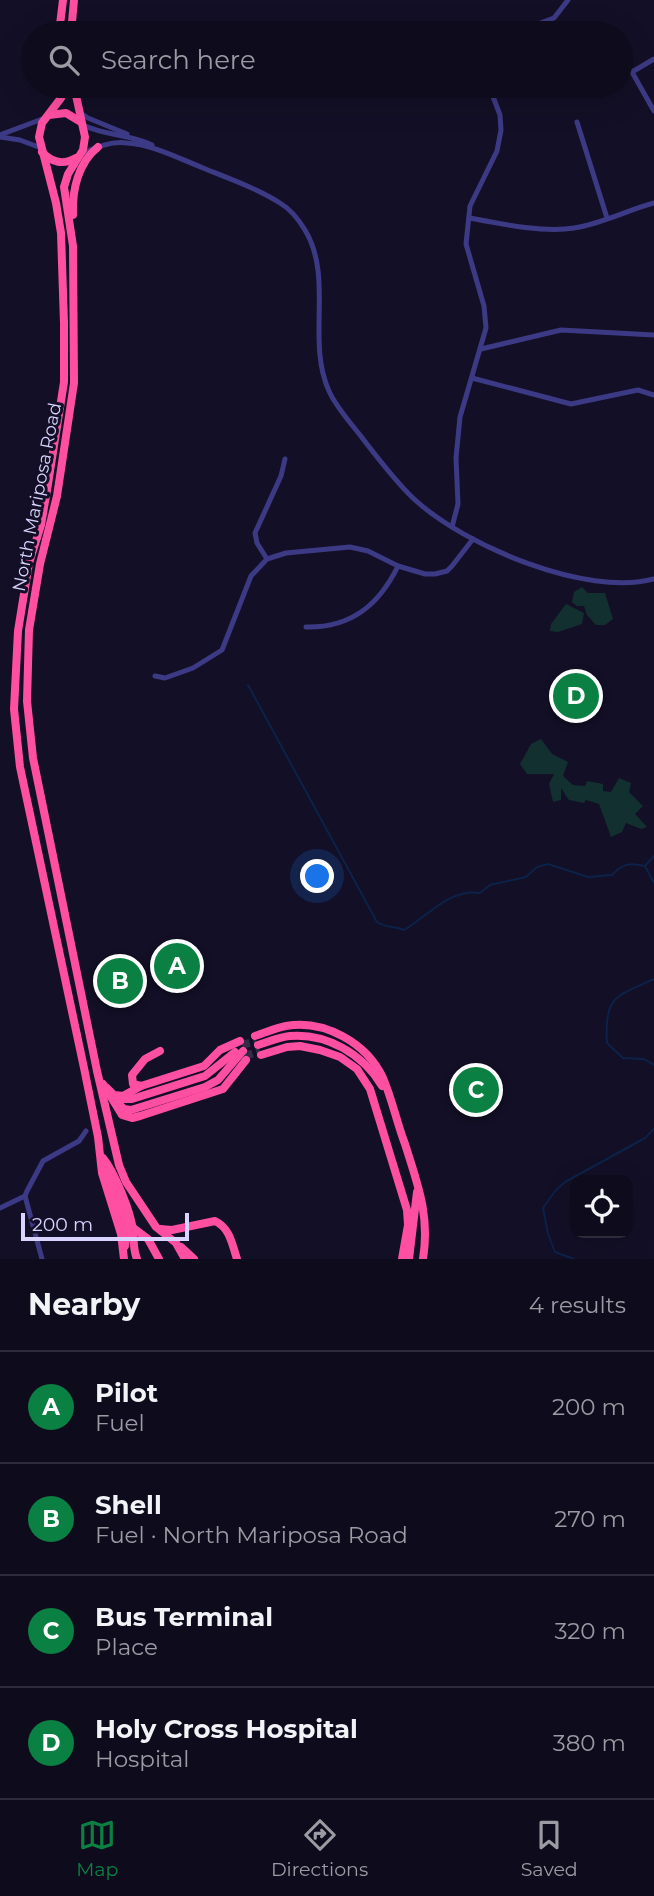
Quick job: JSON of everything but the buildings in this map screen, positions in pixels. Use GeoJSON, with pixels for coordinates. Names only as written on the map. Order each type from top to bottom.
{"type":"FeatureCollection","features":[{"type":"Feature","properties":{"kind":"highway"},"geometry":{"type":"LineString","coordinates":[[60,21],[63,0]]}},
{"type":"Feature","properties":{"kind":"highway"},"geometry":{"type":"LineString","coordinates":[[72,21],[75,0]]}},
{"type":"Feature","properties":{"kind":"highway","name":"North Mariposa Road"},"geometry":{"type":"LineString","coordinates":[[61,98],[40,129],[41,150],[57,203],[61,233],[64,382],[48,484],[29,563],[18,631],[14,709],[20,767],[100,1148]]}},
{"type":"Feature","properties":{"kind":"highway","name":"North Mariposa Road"},"geometry":{"type":"LineString","coordinates":[[76,98],[84,144],[64,187],[73,246],[74,383],[58,496],[40,564],[29,630],[27,701],[33,758],[110,1134],[127,1182],[156,1227],[192,1258]]}},
{"type":"Feature","properties":{"kind":"highway"},"geometry":{"type":"LineString","coordinates":[[47,117],[66,113],[82,124]]}},
{"type":"Feature","properties":{"kind":"highway"},"geometry":{"type":"LineString","coordinates":[[73,246],[75,186],[89,155],[98,147]]}},
{"type":"Feature","properties":{"kind":"highway"},"geometry":{"type":"LineString","coordinates":[[41,150],[50,159],[59,162],[68,162],[79,155]]}},
{"type":"Feature","properties":{"kind":"highway"},"geometry":{"type":"LineString","coordinates":[[258,1046],[287,1026],[315,1026],[338,1033],[370,1058],[382,1077],[420,1191],[427,1233],[415,1259]]}},
{"type":"Feature","properties":{"kind":"highway"},"geometry":{"type":"LineString","coordinates":[[258,1046],[287,1036],[314,1036],[333,1042],[348,1051],[378,1080],[390,1101]]}},
{"type":"Feature","properties":{"kind":"highway"},"geometry":{"type":"LineString","coordinates":[[258,1046],[320,1050],[340,1057],[365,1078],[402,1193],[404,1210],[399,1259]]}},
{"type":"Feature","properties":{"kind":"highway"},"geometry":{"type":"LineString","coordinates":[[141,1086],[133,1084],[132,1075],[145,1059],[160,1051]]}},
{"type":"Feature","properties":{"kind":"highway"},"geometry":{"type":"LineString","coordinates":[[115,1099],[141,1086],[204,1066],[220,1051],[242,1051]]}},
{"type":"Feature","properties":{"kind":"highway"},"geometry":{"type":"LineString","coordinates":[[115,1099],[204,1071],[223,1053],[242,1051]]}},
{"type":"Feature","properties":{"kind":"highway"},"geometry":{"type":"LineString","coordinates":[[99,1074],[122,1115],[132,1118],[223,1088],[242,1051]]}},
{"type":"Feature","properties":{"kind":"highway"},"geometry":{"type":"LineString","coordinates":[[99,1074],[115,1099]]}},
{"type":"Feature","properties":{"kind":"highway"},"geometry":{"type":"LineString","coordinates":[[98,1137],[110,1134]]}},
{"type":"Feature","properties":{"kind":"highway"},"geometry":{"type":"LineString","coordinates":[[100,1148],[127,1231],[123,1255]]}},
{"type":"Feature","properties":{"kind":"highway"},"geometry":{"type":"LineString","coordinates":[[100,1148],[102,1172],[121,1234],[123,1255]]}},
{"type":"Feature","properties":{"kind":"highway"},"geometry":{"type":"LineString","coordinates":[[103,1158],[114,1174],[132,1227],[132,1245],[137,1259]]}},
{"type":"Feature","properties":{"kind":"highway"},"geometry":{"type":"LineString","coordinates":[[415,1259],[410,1248],[417,1191],[416,1178]]}},
{"type":"Feature","properties":{"kind":"highway"},"geometry":{"type":"LineString","coordinates":[[415,1259],[420,1191]]}},
{"type":"Feature","properties":{"kind":"highway"},"geometry":{"type":"LineString","coordinates":[[156,1227],[172,1230],[215,1221],[228,1232],[237,1259]]}},
{"type":"Feature","properties":{"kind":"highway"},"geometry":{"type":"LineString","coordinates":[[132,1227],[148,1239],[159,1259]]}},
{"type":"Feature","properties":{"kind":"street"},"geometry":{"type":"LineString","coordinates":[[546,21],[554,18],[568,0]]}},
{"type":"Feature","properties":{"kind":"street"},"geometry":{"type":"LineString","coordinates":[[633,71],[654,59]]}},
{"type":"Feature","properties":{"kind":"street"},"geometry":{"type":"LineString","coordinates":[[633,74],[654,111]]}},
{"type":"Feature","properties":{"kind":"street"},"geometry":{"type":"LineString","coordinates":[[452,527],[458,504],[457,438],[460,417],[486,328],[467,253],[466,235],[474,195],[497,151],[501,130],[500,115],[494,98]]}},
{"type":"Feature","properties":{"kind":"street"},"geometry":{"type":"LineString","coordinates":[[79,112],[157,149],[238,182],[281,204],[293,215],[313,247],[317,267],[320,346],[323,373],[329,391],[393,478],[427,510],[473,539],[523,561],[580,580],[617,584],[654,579]]}},
{"type":"Feature","properties":{"kind":"street"},"geometry":{"type":"LineString","coordinates":[[0,136],[47,117]]}},
{"type":"Feature","properties":{"kind":"street"},"geometry":{"type":"LineString","coordinates":[[578,122],[607,218]]}},
{"type":"Feature","properties":{"kind":"street"},"geometry":{"type":"LineString","coordinates":[[82,124],[103,133],[140,140]]}},
{"type":"Feature","properties":{"kind":"street"},"geometry":{"type":"LineString","coordinates":[[0,136],[20,140],[41,150]]}},
{"type":"Feature","properties":{"kind":"street"},"geometry":{"type":"LineString","coordinates":[[79,155],[117,142],[157,149]]}},
{"type":"Feature","properties":{"kind":"street"},"geometry":{"type":"LineString","coordinates":[[470,218],[564,229],[654,203]]}},
{"type":"Feature","properties":{"kind":"street"},"geometry":{"type":"LineString","coordinates":[[481,349],[561,330],[654,335]]}},
{"type":"Feature","properties":{"kind":"street"},"geometry":{"type":"LineString","coordinates":[[472,378],[571,404],[638,390],[654,395]]}},
{"type":"Feature","properties":{"kind":"street"},"geometry":{"type":"LineString","coordinates":[[267,559],[257,543],[256,533],[281,476],[285,459]]}},
{"type":"Feature","properties":{"kind":"street"},"geometry":{"type":"LineString","coordinates":[[155,676],[165,678],[193,668],[222,650],[251,576],[267,559],[286,552],[350,547],[368,551],[398,566],[425,574],[442,573],[457,562],[473,539]]}},
{"type":"Feature","properties":{"kind":"street"},"geometry":{"type":"LineString","coordinates":[[306,627],[321,627],[341,621],[369,608],[382,595],[398,566]]}},
{"type":"Feature","properties":{"kind":"street"},"geometry":{"type":"LineString","coordinates":[[42,1259],[25,1196],[43,1161],[79,1141],[86,1131]]}},
{"type":"Feature","properties":{"kind":"street"},"geometry":{"type":"LineString","coordinates":[[0,1208],[25,1196]]}},
{"type":"Feature","properties":{"kind":"green space"},"geometry":{"type":"Polygon","coordinates":[[[582,587],[588,593],[605,593],[613,619],[605,625],[596,625],[587,615],[584,606],[577,606],[572,602],[574,592],[582,587]]]}},
{"type":"Feature","properties":{"kind":"green space"},"geometry":{"type":"Polygon","coordinates":[[[566,604],[584,613],[582,624],[558,632],[550,631],[551,624],[566,604]]]}},
{"type":"Feature","properties":{"kind":"green space"},"geometry":{"type":"Polygon","coordinates":[[[541,739],[552,754],[568,762],[563,776],[573,785],[585,786],[587,781],[603,784],[603,791],[611,792],[619,778],[631,783],[629,792],[643,806],[635,814],[647,827],[641,829],[626,823],[622,832],[611,837],[599,804],[586,800],[584,803],[569,800],[561,788],[561,800],[553,802],[549,784],[554,774],[527,774],[520,764],[531,744],[541,739]]]}},
{"type":"Feature","properties":{"kind":"waterway"},"geometry":{"type":"LineString","coordinates":[[248,685],[380,924],[404,930],[449,899],[480,893],[490,885],[526,877],[537,867],[548,864],[588,877],[612,875],[627,865],[645,866]]}},
{"type":"Feature","properties":{"kind":"waterway"},"geometry":{"type":"LineString","coordinates":[[654,856],[645,866],[654,883]]}},
{"type":"Feature","properties":{"kind":"waterway"},"geometry":{"type":"LineString","coordinates":[[654,979],[615,1000],[608,1015],[607,1027],[607,1043],[623,1058],[644,1059],[654,1065]]}},
{"type":"Feature","properties":{"kind":"waterway"},"geometry":{"type":"LineString","coordinates":[[574,1259],[555,1252],[543,1208],[565,1182],[645,1138],[654,1129]]}},
{"type":"Feature","properties":{"kind":"tunnel"},"geometry":{"type":"LineString","coordinates":[[242,1045],[256,1041]]}},
{"type":"Feature","properties":{"kind":"tunnel"},"geometry":{"type":"LineString","coordinates":[[245,1056],[260,1051]]}},
{"type":"Feature","properties":{"kind":"place","name":"Holy Cross Hospital"},"geometry":{"type":"Point","coordinates":[576,696]}},
{"type":"Feature","properties":{"kind":"place","name":"Pilot"},"geometry":{"type":"Point","coordinates":[177,966]}},
{"type":"Feature","properties":{"kind":"place","name":"Shell"},"geometry":{"type":"Point","coordinates":[120,981]}},
{"type":"Feature","properties":{"kind":"place","name":"Bus Terminal"},"geometry":{"type":"Point","coordinates":[476,1090]}}]}
